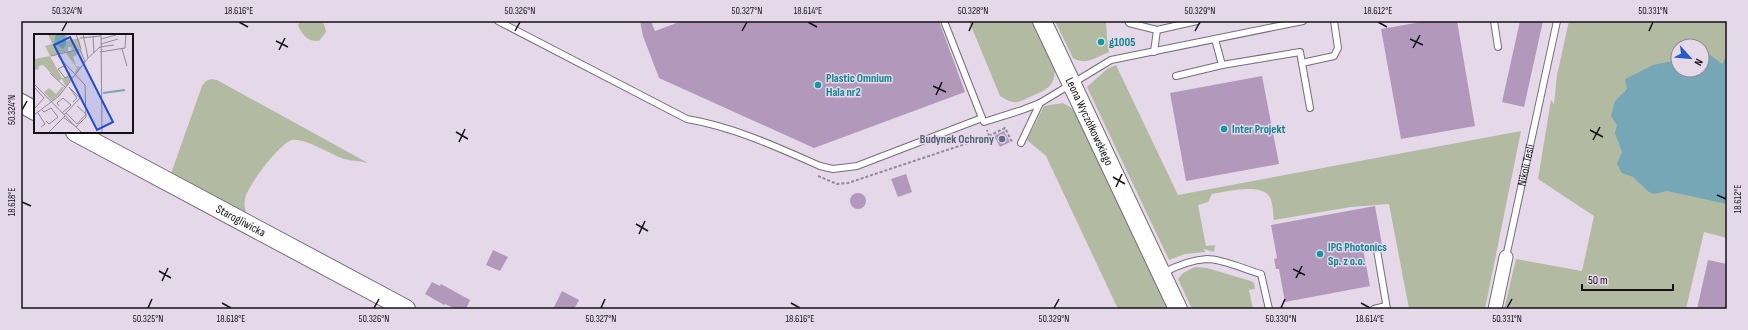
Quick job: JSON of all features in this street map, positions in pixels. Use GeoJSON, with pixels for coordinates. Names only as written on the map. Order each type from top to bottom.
{"type":"FeatureCollection","features":[{"type":"Feature","properties":{"kind":"street","name":"Leona Wyczółkowskiego"},"geometry":{"type":"LineString","coordinates":[[1042,21],[1178,309]]}},
{"type":"Feature","properties":{"kind":"street"},"geometry":{"type":"LineString","coordinates":[[21,103],[34,110]]}},
{"type":"Feature","properties":{"kind":"street","name":"Starogliwicka"},"geometry":{"type":"LineString","coordinates":[[77,133],[406,309]]}},
{"type":"Feature","properties":{"kind":"street","name":"Nikoli Tesli"},"geometry":{"type":"LineString","coordinates":[[1495,309],[1506,257]]}},
{"type":"Feature","properties":{"kind":"lane"},"geometry":{"type":"LineString","coordinates":[[498,21],[687,119],[706,122],[744,133],[820,166],[833,169],[857,166],[982,118]]}},
{"type":"Feature","properties":{"kind":"lane"},"geometry":{"type":"LineString","coordinates":[[944,21],[984,122],[1040,103],[1111,60],[1303,21]]}},
{"type":"Feature","properties":{"kind":"lane"},"geometry":{"type":"LineString","coordinates":[[1128,21],[1129,23],[1157,30],[1197,21]]}},
{"type":"Feature","properties":{"kind":"lane"},"geometry":{"type":"LineString","coordinates":[[1302,63],[1334,56],[1338,48],[1334,21]]}},
{"type":"Feature","properties":{"kind":"lane"},"geometry":{"type":"LineString","coordinates":[[1494,21],[1498,47]]}},
{"type":"Feature","properties":{"kind":"lane","name":"Nikoli Tesli"},"geometry":{"type":"LineString","coordinates":[[1506,257],[1557,21]]}},
{"type":"Feature","properties":{"kind":"lane"},"geometry":{"type":"LineString","coordinates":[[1154,52],[1157,30]]}},
{"type":"Feature","properties":{"kind":"lane"},"geometry":{"type":"LineString","coordinates":[[1215,39],[1222,66]]}},
{"type":"Feature","properties":{"kind":"lane"},"geometry":{"type":"LineString","coordinates":[[1176,76],[1300,52],[1310,108]]}},
{"type":"Feature","properties":{"kind":"lane"},"geometry":{"type":"LineString","coordinates":[[1021,143],[1040,103]]}},
{"type":"Feature","properties":{"kind":"lane"},"geometry":{"type":"LineString","coordinates":[[1374,309],[1387,308],[1377,250]]}},
{"type":"Feature","properties":{"kind":"lane"},"geometry":{"type":"LineString","coordinates":[[1162,274],[1188,263],[1208,259],[1261,274],[1269,309]]}},
{"type":"Feature","properties":{"kind":"path"},"geometry":{"type":"LineString","coordinates":[[989,136],[1005,128],[1015,148]]}},
{"type":"Feature","properties":{"kind":"green space"},"geometry":{"type":"Polygon","coordinates":[[[301,21],[320,21],[324,24],[326,32],[319,41],[309,39],[301,32],[298,25],[301,21]]]}},
{"type":"Feature","properties":{"kind":"green space"},"geometry":{"type":"Polygon","coordinates":[[[969,21],[1034,21],[1055,67],[1054,79],[1050,86],[1017,102],[1010,101],[1000,96],[969,21]]]}},
{"type":"Feature","properties":{"kind":"green space"},"geometry":{"type":"Polygon","coordinates":[[[1055,21],[1106,21],[1109,52],[1087,61],[1073,58],[1055,21]]]}},
{"type":"Feature","properties":{"kind":"green space"},"geometry":{"type":"Polygon","coordinates":[[[1569,21],[1727,21],[1727,238],[1704,232],[1686,309],[1504,309],[1516,259],[1582,271],[1594,216],[1538,179],[1551,100],[1554,104],[1557,75],[1569,21]]]}},
{"type":"Feature","properties":{"kind":"green space"},"geometry":{"type":"Polygon","coordinates":[[[1116,65],[1178,195],[1521,131],[1485,309],[1409,309],[1389,204],[1351,207],[1274,220],[1271,201],[1269,196],[1264,192],[1242,189],[1212,194],[1208,202],[1198,205],[1206,246],[1215,245],[1214,252],[1204,249],[1205,252],[1185,254],[1169,260],[1087,87],[1107,69],[1116,65]]]}},
{"type":"Feature","properties":{"kind":"green space"},"geometry":{"type":"Polygon","coordinates":[[[211,79],[217,80],[368,163],[344,159],[311,144],[298,140],[292,140],[272,157],[258,175],[247,193],[245,208],[251,222],[168,182],[202,86],[206,81],[211,79]]]}},
{"type":"Feature","properties":{"kind":"green space"},"geometry":{"type":"Polygon","coordinates":[[[1063,103],[1077,114],[1171,309],[1118,309],[1046,156],[1027,140],[1044,106],[1063,103]]]}},
{"type":"Feature","properties":{"kind":"green space"},"geometry":{"type":"Polygon","coordinates":[[[1195,267],[1207,268],[1254,283],[1255,289],[1249,290],[1253,309],[1192,309],[1178,279],[1183,273],[1195,267]]]}},
{"type":"Feature","properties":{"kind":"water"},"geometry":{"type":"Polygon","coordinates":[[[1710,55],[1722,64],[1727,56],[1727,204],[1667,191],[1654,194],[1649,192],[1633,177],[1622,173],[1617,164],[1622,152],[1615,133],[1617,125],[1611,116],[1615,101],[1627,89],[1625,79],[1653,65],[1670,62],[1670,78],[1710,78],[1710,55]]]}},
{"type":"Feature","properties":{"kind":"building","name":"Plastic Omnium Hala nr2"},"geometry":{"type":"Polygon","coordinates":[[[640,21],[651,21],[655,31],[682,21],[939,21],[965,92],[814,148],[659,78],[643,36],[640,21]]]}},
{"type":"Feature","properties":{"kind":"building"},"geometry":{"type":"Polygon","coordinates":[[[1427,21],[1457,21],[1475,126],[1401,139],[1381,29],[1427,21]]]}},
{"type":"Feature","properties":{"kind":"building"},"geometry":{"type":"Polygon","coordinates":[[[1520,21],[1543,21],[1524,107],[1502,102],[1520,21]]]}},
{"type":"Feature","properties":{"kind":"building","name":"Inter Projekt"},"geometry":{"type":"Polygon","coordinates":[[[1262,76],[1279,164],[1186,181],[1170,93],[1262,76]]]}},
{"type":"Feature","properties":{"kind":"building","name":"Budynek Ochrony"},"geometry":{"type":"Polygon","coordinates":[[[1004,131],[1010,142],[1000,147],[994,136],[1004,131]]]}},
{"type":"Feature","properties":{"kind":"building"},"geometry":{"type":"Polygon","coordinates":[[[906,174],[912,192],[898,197],[891,179],[906,174]]]}},
{"type":"Feature","properties":{"kind":"building"},"geometry":{"type":"Polygon","coordinates":[[[858,193],[865,198],[866,201],[861,208],[858,209],[851,204],[850,201],[855,194],[858,193]]]}},
{"type":"Feature","properties":{"kind":"building","name":"IPG Photonics Sp. z o.o."},"geometry":{"type":"Polygon","coordinates":[[[1375,206],[1382,245],[1363,249],[1370,286],[1285,302],[1279,269],[1276,269],[1274,259],[1277,258],[1271,225],[1375,206]]]}},
{"type":"Feature","properties":{"kind":"building"},"geometry":{"type":"Polygon","coordinates":[[[493,250],[508,257],[500,271],[486,265],[493,250]]]}},
{"type":"Feature","properties":{"kind":"building"},"geometry":{"type":"Polygon","coordinates":[[[1708,260],[1727,264],[1727,309],[1697,309],[1708,260]]]}},
{"type":"Feature","properties":{"kind":"building"},"geometry":{"type":"Polygon","coordinates":[[[432,282],[440,286],[441,284],[470,300],[466,309],[456,309],[445,304],[444,305],[425,294],[432,282]]]}},
{"type":"Feature","properties":{"kind":"building"},"geometry":{"type":"Polygon","coordinates":[[[562,291],[579,300],[574,309],[553,309],[562,291]]]}},
{"type":"Feature","properties":{"kind":"place","name":"g1005"},"geometry":{"type":"Point","coordinates":[1101,42]}},
{"type":"Feature","properties":{"kind":"place","name":"Plastic Omnium Hala nr2"},"geometry":{"type":"Point","coordinates":[818,85]}},
{"type":"Feature","properties":{"kind":"place","name":"Inter Projekt"},"geometry":{"type":"Point","coordinates":[1224,129]}},
{"type":"Feature","properties":{"kind":"place","name":"Budynek Ochrony"},"geometry":{"type":"Point","coordinates":[1002,139]}},
{"type":"Feature","properties":{"kind":"place","name":"IPG Photonics Sp. z o.o."},"geometry":{"type":"Point","coordinates":[1320,254]}}]}
